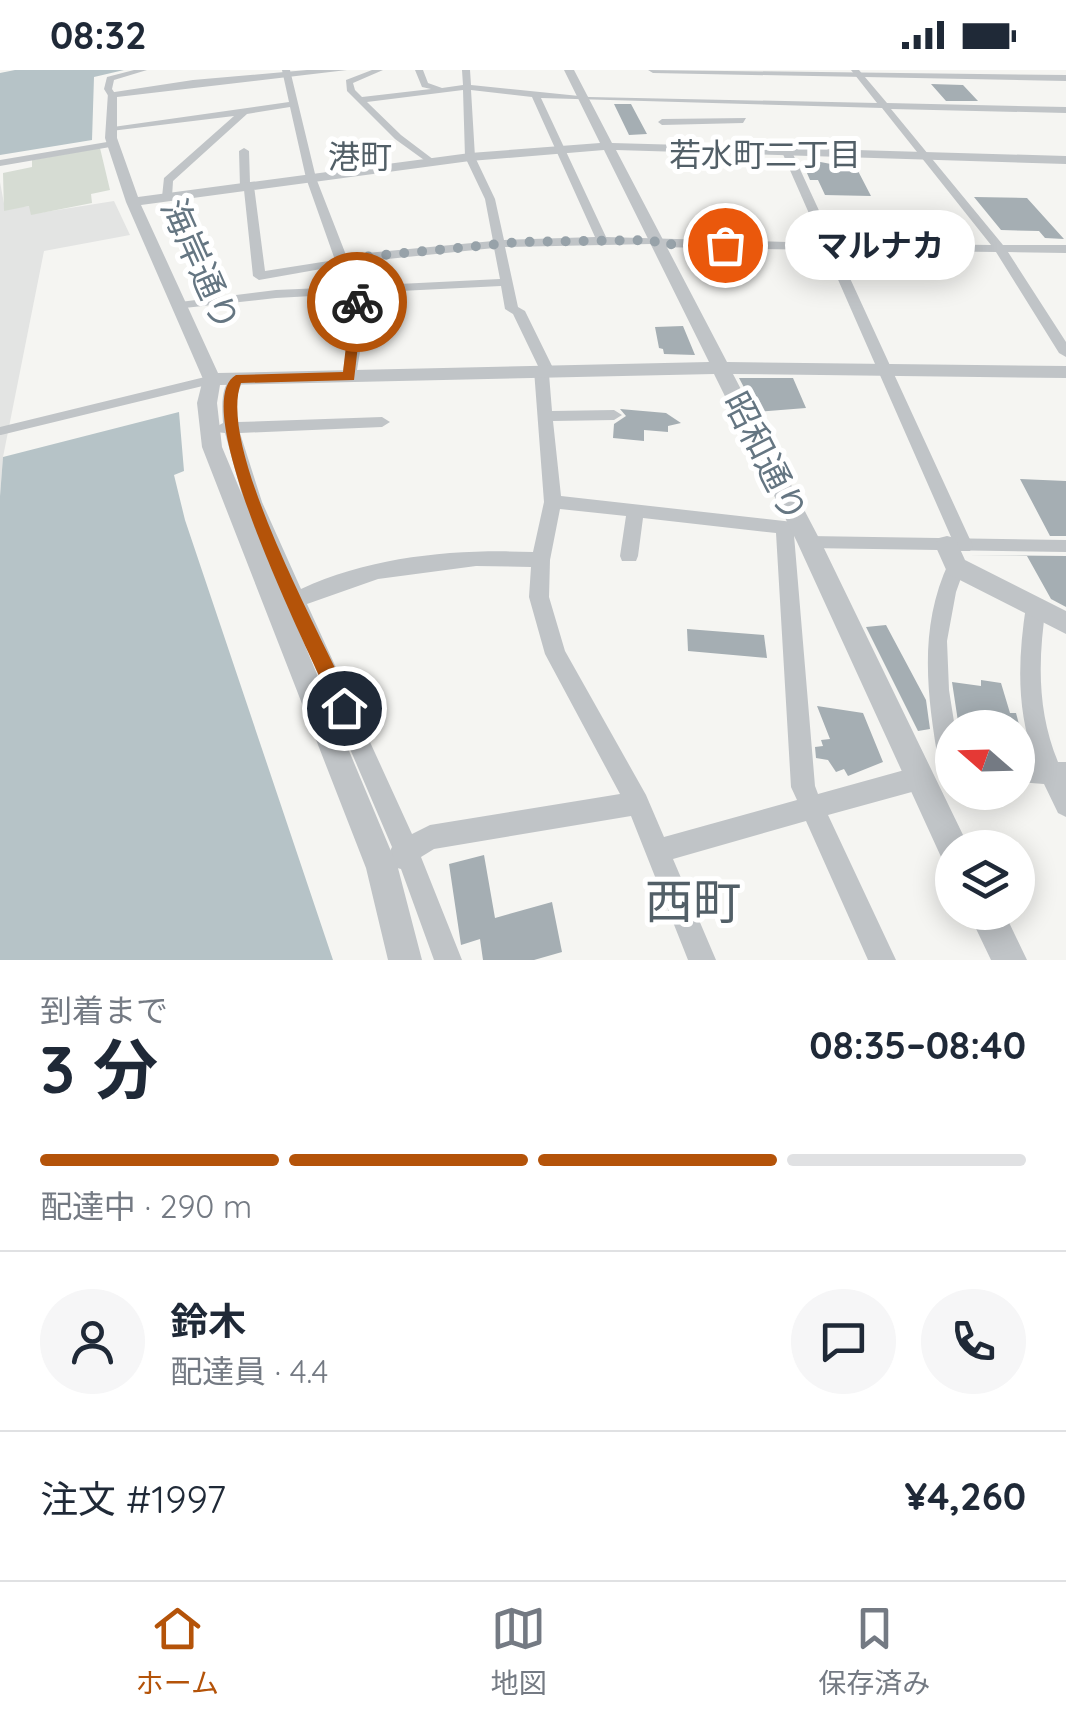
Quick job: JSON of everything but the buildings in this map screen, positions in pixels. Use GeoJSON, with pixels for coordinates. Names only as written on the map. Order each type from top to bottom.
{"type":"FeatureCollection","features":[{"type":"Feature","properties":{"kind":"street"},"geometry":{"type":"LineString","coordinates":[[143,70],[110,78],[108,89],[112,95],[287,72],[342,70]]}},
{"type":"Feature","properties":{"kind":"street"},"geometry":{"type":"LineString","coordinates":[[379,70],[350,82],[351,91],[398,138],[431,162]]}},
{"type":"Feature","properties":{"kind":"street"},"geometry":{"type":"LineString","coordinates":[[419,70],[425,85],[439,88]]}},
{"type":"Feature","properties":{"kind":"street"},"geometry":{"type":"LineString","coordinates":[[466,70],[470,157],[490,199],[512,309],[518,311],[544,370],[544,416],[553,502],[541,560],[540,597],[555,654],[638,803],[702,960]]}},
{"type":"Feature","properties":{"kind":"street","name":"昭和通り"},"geometry":{"type":"LineString","coordinates":[[569,70],[944,830]]}},
{"type":"Feature","properties":{"kind":"street"},"geometry":{"type":"LineString","coordinates":[[652,70],[1066,76]]}},
{"type":"Feature","properties":{"kind":"street"},"geometry":{"type":"LineString","coordinates":[[886,70],[925,73]]}},
{"type":"Feature","properties":{"kind":"street"},"geometry":{"type":"LineString","coordinates":[[287,72],[310,178],[360,308],[349,376]]}},
{"type":"Feature","properties":{"kind":"street"},"geometry":{"type":"LineString","coordinates":[[856,72],[998,247],[1066,353]]}},
{"type":"Feature","properties":{"kind":"street"},"geometry":{"type":"LineString","coordinates":[[360,100],[468,86],[585,98],[1066,110]]}},
{"type":"Feature","properties":{"kind":"street","name":"海岸通り"},"geometry":{"type":"LineString","coordinates":[[112,95],[112,136],[133,202],[180,306],[224,379],[207,403],[220,428],[212,447],[287,604],[382,868],[406,960]]}},
{"type":"Feature","properties":{"kind":"street"},"geometry":{"type":"LineString","coordinates":[[536,95],[602,242]]}},
{"type":"Feature","properties":{"kind":"street"},"geometry":{"type":"LineString","coordinates":[[649,99],[678,149]]}},
{"type":"Feature","properties":{"kind":"street"},"geometry":{"type":"LineString","coordinates":[[0,163],[112,136],[294,104]]}},
{"type":"Feature","properties":{"kind":"street"},"geometry":{"type":"LineString","coordinates":[[167,197],[168,180],[246,112]]}},
{"type":"Feature","properties":{"kind":"street"},"geometry":{"type":"LineString","coordinates":[[662,122],[744,120]]}},
{"type":"Feature","properties":{"kind":"street"},"geometry":{"type":"LineString","coordinates":[[669,134],[738,132]]}},
{"type":"Feature","properties":{"kind":"street"},"geometry":{"type":"LineString","coordinates":[[133,202],[470,157],[607,146],[1066,160]]}},
{"type":"Feature","properties":{"kind":"street"},"geometry":{"type":"LineString","coordinates":[[244,150],[259,276],[342,260],[499,243],[1066,249]]}},
{"type":"Feature","properties":{"kind":"street"},"geometry":{"type":"LineString","coordinates":[[787,152],[885,370],[956,553],[1066,623]]}},
{"type":"Feature","properties":{"kind":"street"},"geometry":{"type":"LineString","coordinates":[[180,306],[354,289],[507,282]]}},
{"type":"Feature","properties":{"kind":"street"},"geometry":{"type":"LineString","coordinates":[[224,379],[719,368],[1066,372]]}},
{"type":"Feature","properties":{"kind":"street"},"geometry":{"type":"LineString","coordinates":[[544,416],[614,415]]}},
{"type":"Feature","properties":{"kind":"street"},"geometry":{"type":"LineString","coordinates":[[220,428],[382,422]]}},
{"type":"Feature","properties":{"kind":"street"},"geometry":{"type":"LineString","coordinates":[[553,502],[956,553],[1066,546]]}},
{"type":"Feature","properties":{"kind":"street"},"geometry":{"type":"LineString","coordinates":[[629,556],[635,510]]}},
{"type":"Feature","properties":{"kind":"street"},"geometry":{"type":"LineString","coordinates":[[798,533],[802,786],[882,960]]}},
{"type":"Feature","properties":{"kind":"street"},"geometry":{"type":"LineString","coordinates":[[941,710],[935,678],[941,612],[956,553]]}},
{"type":"Feature","properties":{"kind":"street"},"geometry":{"type":"LineString","coordinates":[[448,960],[408,852],[287,604],[325,586],[448,560],[541,560]]}},
{"type":"Feature","properties":{"kind":"street"},"geometry":{"type":"LineString","coordinates":[[1036,606],[1026,663],[1033,728],[1058,774],[1066,805]]}},
{"type":"Feature","properties":{"kind":"street"},"geometry":{"type":"LineString","coordinates":[[660,850],[935,768]]}},
{"type":"Feature","properties":{"kind":"street"},"geometry":{"type":"LineString","coordinates":[[382,868],[430,837],[638,803]]}},
{"type":"Feature","properties":{"kind":"street"},"geometry":{"type":"LineString","coordinates":[[994,930],[1010,960]]}},
{"type":"Feature","properties":{"kind":"lane"},"geometry":{"type":"LineString","coordinates":[[0,431],[224,379]]}},
{"type":"Feature","properties":{"kind":"shaded area"},"geometry":{"type":"Polygon","coordinates":[[[124,70],[94,77],[92,140],[0,155],[0,73],[124,70]]]}},
{"type":"Feature","properties":{"kind":"shaded area"},"geometry":{"type":"Polygon","coordinates":[[[100,148],[110,190],[91,194],[92,203],[31,215],[29,206],[4,211],[3,173],[32,167],[32,160],[100,148]]]}},
{"type":"Feature","properties":{"kind":"shaded area"},"geometry":{"type":"Polygon","coordinates":[[[0,182],[5,209],[30,206],[32,214],[114,201],[130,235],[44,251],[3,457],[0,496],[0,182]]]}},
{"type":"Feature","properties":{"kind":"shaded area"},"geometry":{"type":"Polygon","coordinates":[[[179,412],[184,471],[174,475],[185,520],[333,960],[0,960],[3,457],[179,412]]]}},
{"type":"Feature","properties":{"kind":"way so far"},"geometry":{"type":"LineString","coordinates":[[357,302],[342,259],[436,247],[520,242],[654,240],[656,244],[725,245]]}},
{"type":"Feature","properties":{"kind":"place","name":"マルナカ"},"geometry":{"type":"Point","coordinates":[725,245]}},
{"type":"Feature","properties":{"kind":"district","name":"若水町二丁目"},"geometry":{"type":"Point","coordinates":[765,155]}},
{"type":"Feature","properties":{"kind":"district","name":"港町"},"geometry":{"type":"Point","coordinates":[360,157]}},
{"type":"Feature","properties":{"kind":"district","name":"西町"},"geometry":{"type":"Point","coordinates":[693,902]}},
{"type":"Feature","properties":{"kind":"route"},"geometry":{"type":"LineString","coordinates":[[344,708],[252,502],[234,445],[228,399],[236,379],[349,376],[360,308],[357,302]]}}]}
